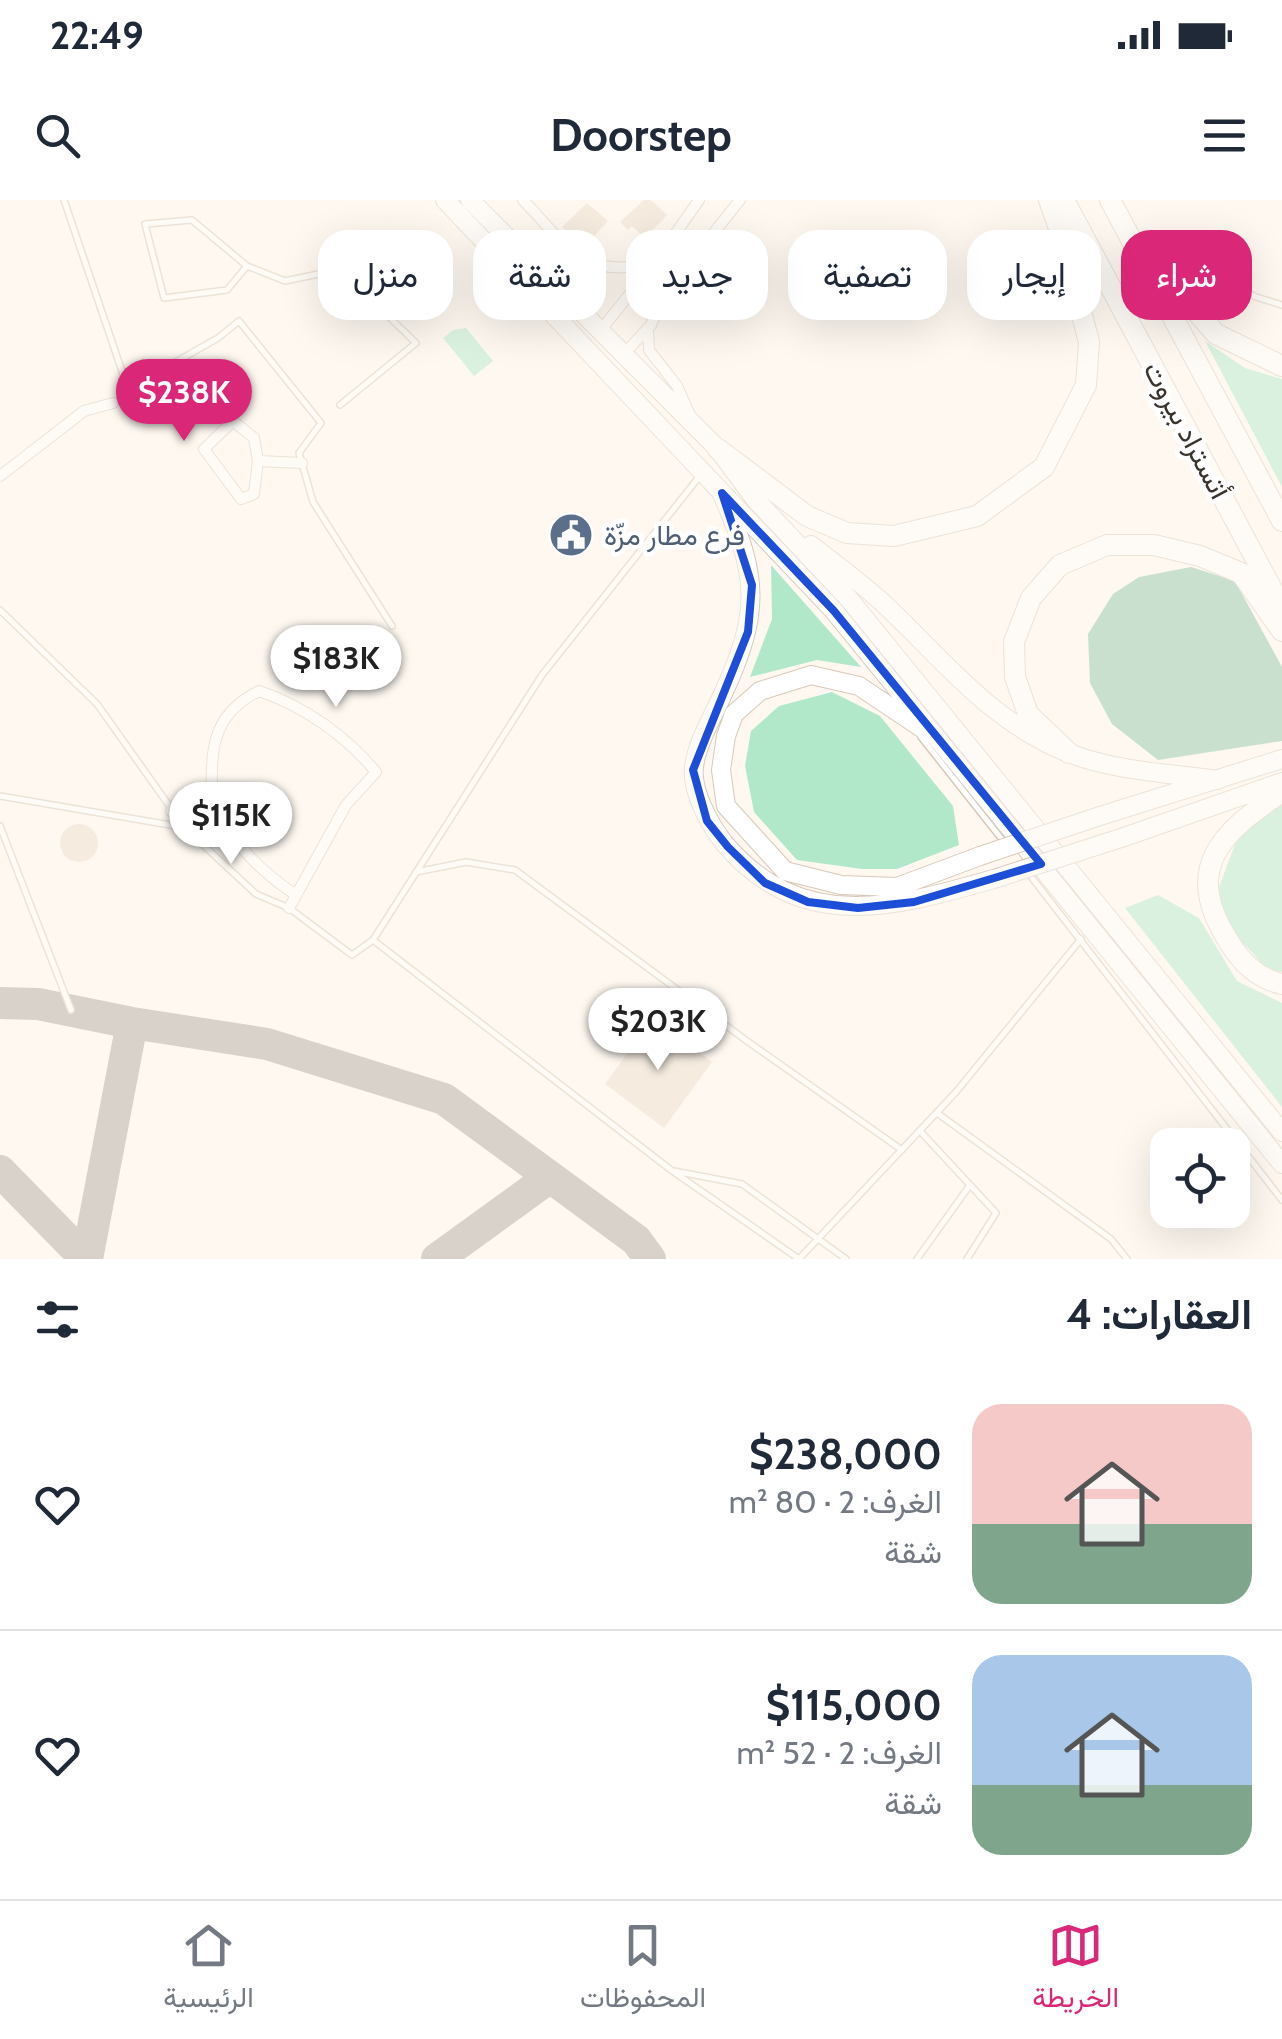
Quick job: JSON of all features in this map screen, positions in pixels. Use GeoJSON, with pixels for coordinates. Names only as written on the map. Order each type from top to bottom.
{"type":"FeatureCollection","features":[{"type":"Feature","properties":{"kind":"highway"},"geometry":{"type":"LineString","coordinates":[[718,449],[807,516],[847,533],[894,536],[977,516],[1044,467],[1086,385],[1089,342],[1061,234],[1048,200]]}},
{"type":"Feature","properties":{"kind":"highway","name":"أتستراد بيروت"},"geometry":{"type":"LineString","coordinates":[[1064,200],[1282,608]]}},
{"type":"Feature","properties":{"kind":"highway","name":"أتستراد بيروت"},"geometry":{"type":"LineString","coordinates":[[1110,200],[1127,230]]}},
{"type":"Feature","properties":{"kind":"highway","name":"أتستراد بيروت"},"geometry":{"type":"LineString","coordinates":[[1175,320],[1282,521]]}},
{"type":"Feature","properties":{"kind":"highway"},"geometry":{"type":"LineString","coordinates":[[1204,320],[1216,334],[1282,366]]}},
{"type":"Feature","properties":{"kind":"highway"},"geometry":{"type":"LineString","coordinates":[[1069,753],[1028,714],[1015,676],[1014,642],[1032,598],[1060,565],[1107,545],[1154,545],[1200,556],[1240,572],[1282,630]]}},
{"type":"Feature","properties":{"kind":"highway"},"geometry":{"type":"LineString","coordinates":[[1282,792],[1240,820],[1217,849],[1206,886],[1212,917],[1242,963],[1282,984]]}},
{"type":"Feature","properties":{"kind":"main road"},"geometry":{"type":"LineString","coordinates":[[445,200],[834,611],[1282,1164]]}},
{"type":"Feature","properties":{"kind":"main road"},"geometry":{"type":"LineString","coordinates":[[470,200],[718,449],[754,498],[849,598],[1282,1132]]}},
{"type":"Feature","properties":{"kind":"main road"},"geometry":{"type":"LineString","coordinates":[[722,493],[739,533],[752,585],[748,632],[693,770],[707,821],[765,882],[808,902],[858,908],[914,902],[1282,782]]}},
{"type":"Feature","properties":{"kind":"main road"},"geometry":{"type":"LineString","coordinates":[[754,498],[882,602],[965,687],[1016,726],[1069,753],[1130,768],[1217,780]]}},
{"type":"Feature","properties":{"kind":"main road"},"geometry":{"type":"LineString","coordinates":[[942,741],[859,686],[811,676],[760,691],[734,714],[726,736],[721,770],[726,806],[785,871],[841,885],[897,887],[1100,816],[1282,760]]}},
{"type":"Feature","properties":{"kind":"street"},"geometry":{"type":"LineString","coordinates":[[522,200],[574,254],[589,263],[626,269]]}},
{"type":"Feature","properties":{"kind":"street"},"geometry":{"type":"LineString","coordinates":[[678,230],[698,200]]}},
{"type":"Feature","properties":{"kind":"street"},"geometry":{"type":"LineString","coordinates":[[624,355],[648,329],[664,295],[738,200]]}},
{"type":"Feature","properties":{"kind":"street"},"geometry":{"type":"LineString","coordinates":[[600,332],[626,299]]}},
{"type":"Feature","properties":{"kind":"street"},"geometry":{"type":"LineString","coordinates":[[648,329],[649,350],[677,386],[694,425]]}},
{"type":"Feature","properties":{"kind":"street"},"geometry":{"type":"LineString","coordinates":[[0,476],[84,411],[113,403]]}},
{"type":"Feature","properties":{"kind":"street"},"geometry":{"type":"LineString","coordinates":[[233,421],[254,438],[258,461],[254,494],[241,500],[204,448],[233,421]]}},
{"type":"Feature","properties":{"kind":"street"},"geometry":{"type":"LineString","coordinates":[[258,461],[302,463]]}},
{"type":"Feature","properties":{"kind":"street"},"geometry":{"type":"LineString","coordinates":[[289,908],[296,896],[346,804],[376,772],[353,744],[282,698],[259,691],[238,701],[220,726],[211,753],[212,800],[242,849],[266,875],[296,896]]}},
{"type":"Feature","properties":{"kind":"street"},"geometry":{"type":"LineString","coordinates":[[171,812],[212,800]]}},
{"type":"Feature","properties":{"kind":"lane"},"geometry":{"type":"LineString","coordinates":[[64,200],[128,389],[218,338],[239,321],[321,423],[298,452],[313,502],[392,626]]}},
{"type":"Feature","properties":{"kind":"lane"},"geometry":{"type":"LineString","coordinates":[[246,266],[227,290],[164,298],[144,224],[192,220],[246,266],[285,281],[328,272],[352,280],[416,343],[340,405]]}},
{"type":"Feature","properties":{"kind":"lane"},"geometry":{"type":"LineString","coordinates":[[1252,295],[1282,305]]}},
{"type":"Feature","properties":{"kind":"lane"},"geometry":{"type":"LineString","coordinates":[[0,610],[97,704],[185,828],[256,894],[289,908],[352,955],[373,940],[542,675],[702,472]]}},
{"type":"Feature","properties":{"kind":"lane"},"geometry":{"type":"LineString","coordinates":[[906,719],[1011,851]]}},
{"type":"Feature","properties":{"kind":"lane"},"geometry":{"type":"LineString","coordinates":[[0,796],[185,828]]}},
{"type":"Feature","properties":{"kind":"lane"},"geometry":{"type":"LineString","coordinates":[[0,826],[71,1010]]}},
{"type":"Feature","properties":{"kind":"lane"},"geometry":{"type":"LineString","coordinates":[[416,872],[466,862],[515,870],[902,1150]]}},
{"type":"Feature","properties":{"kind":"lane"},"geometry":{"type":"LineString","coordinates":[[1022,865],[1282,1200]]}},
{"type":"Feature","properties":{"kind":"lane"},"geometry":{"type":"LineString","coordinates":[[373,940],[670,1170],[799,1259],[937,1113],[1080,938]]}},
{"type":"Feature","properties":{"kind":"lane"},"geometry":{"type":"LineString","coordinates":[[937,1113],[1112,1239],[1127,1259]]}},
{"type":"Feature","properties":{"kind":"lane"},"geometry":{"type":"LineString","coordinates":[[920,1131],[996,1213],[966,1259]]}},
{"type":"Feature","properties":{"kind":"lane"},"geometry":{"type":"LineString","coordinates":[[670,1170],[742,1184],[846,1259]]}},
{"type":"Feature","properties":{"kind":"lane"},"geometry":{"type":"LineString","coordinates":[[918,1259],[970,1186]]}},
{"type":"Feature","properties":{"kind":"highlighted area"},"geometry":{"type":"Polygon","coordinates":[[[722,493],[834,611],[1041,864],[914,902],[858,908],[808,902],[765,883],[728,847],[707,821],[693,770],[748,632],[752,585],[722,493]]]}},
{"type":"Feature","properties":{"kind":"green space"},"geometry":{"type":"Polygon","coordinates":[[[466,328],[493,361],[474,376],[443,338],[453,330],[466,328]]]}},
{"type":"Feature","properties":{"kind":"green space"},"geometry":{"type":"Polygon","coordinates":[[[1205,341],[1245,368],[1282,379],[1282,487],[1205,341]]]}},
{"type":"Feature","properties":{"kind":"green space"},"geometry":{"type":"Polygon","coordinates":[[[771,565],[861,667],[817,660],[750,677],[772,619],[771,565]]]}},
{"type":"Feature","properties":{"kind":"green space"},"geometry":{"type":"Polygon","coordinates":[[[1191,567],[1235,581],[1282,667],[1282,741],[1158,760],[1112,724],[1090,683],[1088,634],[1113,594],[1139,577],[1191,567]]]}},
{"type":"Feature","properties":{"kind":"green space"},"geometry":{"type":"Polygon","coordinates":[[[832,692],[880,716],[953,806],[959,845],[897,869],[862,869],[797,860],[754,812],[745,766],[751,731],[779,706],[832,692]]]}},
{"type":"Feature","properties":{"kind":"green space"},"geometry":{"type":"Polygon","coordinates":[[[1282,805],[1282,972],[1267,969],[1223,921],[1218,890],[1240,831],[1282,805]]]}},
{"type":"Feature","properties":{"kind":"green space"},"geometry":{"type":"Polygon","coordinates":[[[1158,895],[1199,918],[1237,981],[1282,1003],[1282,1107],[1125,908],[1158,895]]]}},
{"type":"Feature","properties":{"kind":"building"},"geometry":{"type":"Polygon","coordinates":[[[644,200],[651,200],[667,215],[653,230],[636,230],[632,226],[628,230],[620,222],[644,200]]]}},
{"type":"Feature","properties":{"kind":"building"},"geometry":{"type":"Polygon","coordinates":[[[587,203],[608,221],[600,230],[562,227],[587,203]]]}},
{"type":"Feature","properties":{"kind":"building"},"geometry":{"type":"Polygon","coordinates":[[[79,824],[92,830],[98,843],[92,856],[79,862],[66,856],[60,843],[66,830],[79,824]]]}},
{"type":"Feature","properties":{"kind":"building"},"geometry":{"type":"Polygon","coordinates":[[[653,1018],[712,1062],[664,1128],[605,1084],[653,1018]]]}},
{"type":"Feature","properties":{"kind":"taxiway"},"geometry":{"type":"LineString","coordinates":[[0,1003],[38,1004],[267,1044],[444,1099],[636,1240],[650,1259]]}},
{"type":"Feature","properties":{"kind":"taxiway"},"geometry":{"type":"LineString","coordinates":[[87,1259],[132,1023]]}},
{"type":"Feature","properties":{"kind":"taxiway"},"geometry":{"type":"LineString","coordinates":[[0,1171],[86,1259]]}},
{"type":"Feature","properties":{"kind":"taxiway"},"geometry":{"type":"LineString","coordinates":[[437,1259],[550,1177]]}},
{"type":"Feature","properties":{"kind":"place","name":"فرع مطار مزّة"},"geometry":{"type":"Point","coordinates":[571,535]}}]}
